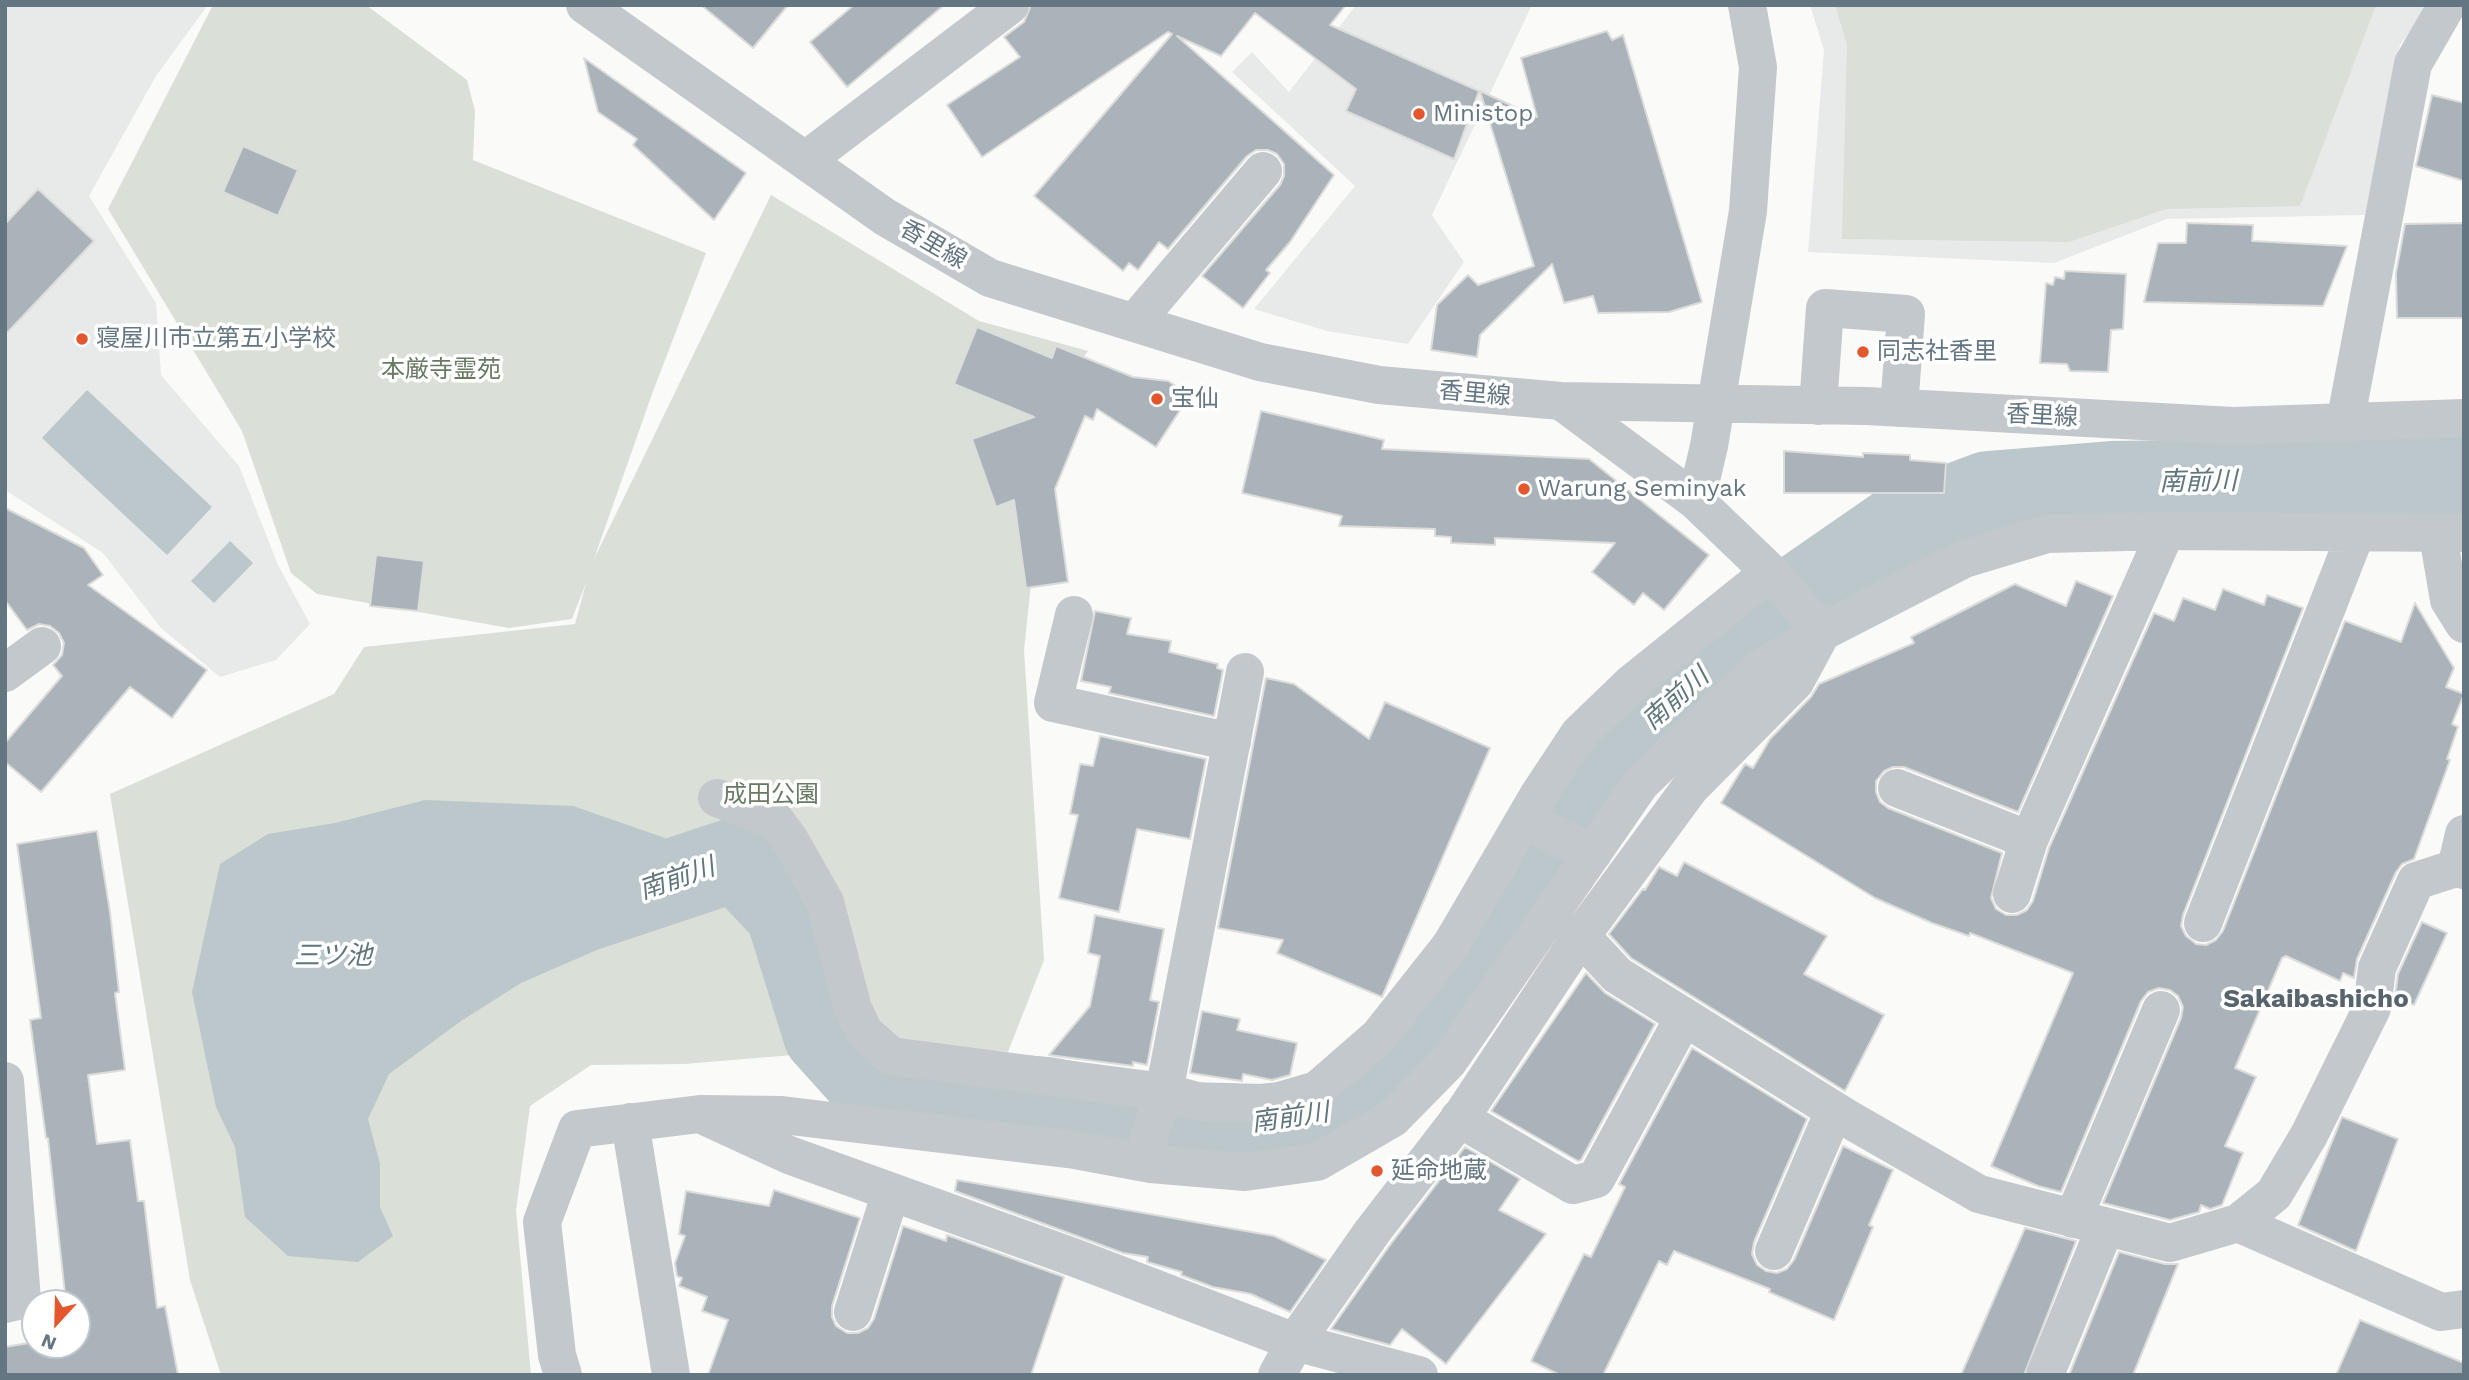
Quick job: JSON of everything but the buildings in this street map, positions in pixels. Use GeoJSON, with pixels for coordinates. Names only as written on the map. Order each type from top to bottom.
{"type":"FeatureCollection","features":[{"type":"Feature","properties":{"kind":"street","name":"香里線"},"geometry":{"type":"LineString","coordinates":[[585,5],[885,217],[990,278],[1260,362],[1380,385],[1561,401],[1899,408],[2233,426],[2464,418]]}},
{"type":"Feature","properties":{"kind":"street"},"geometry":{"type":"LineString","coordinates":[[806,160],[1010,5]]}},
{"type":"Feature","properties":{"kind":"street"},"geometry":{"type":"LineString","coordinates":[[1696,501],[1709,446],[1748,211],[1758,67],[1747,5]]}},
{"type":"Feature","properties":{"kind":"street"},"geometry":{"type":"LineString","coordinates":[[2345,423],[2413,64],[2452,10]]}},
{"type":"Feature","properties":{"kind":"street"},"geometry":{"type":"LineString","coordinates":[[1133,323],[1263,171]]}},
{"type":"Feature","properties":{"kind":"street"},"geometry":{"type":"LineString","coordinates":[[1818,406],[1825,308],[1906,314],[1899,408]]}},
{"type":"Feature","properties":{"kind":"street"},"geometry":{"type":"LineString","coordinates":[[1561,401],[1696,501],[1770,572],[1822,632]]}},
{"type":"Feature","properties":{"kind":"street"},"geometry":{"type":"LineString","coordinates":[[2012,894],[2029,840],[2166,531]]}},
{"type":"Feature","properties":{"kind":"street"},"geometry":{"type":"LineString","coordinates":[[563,1375],[557,1355],[542,1222],[577,1129],[700,1114],[782,1115],[1075,1150],[1150,1152],[1245,1172],[1317,1162],[1393,1118],[1448,1062],[1651,774],[1758,670],[1822,632],[1964,559],[2047,534],[2166,531],[2451,534],[2449,600],[2464,624]]}},
{"type":"Feature","properties":{"kind":"street"},"geometry":{"type":"LineString","coordinates":[[2203,923],[2356,533]]}},
{"type":"Feature","properties":{"kind":"street"},"geometry":{"type":"LineString","coordinates":[[717,798],[775,820],[791,842],[825,902],[853,1009],[864,1032],[891,1056],[1201,1102],[1269,1104],[1317,1090],[1380,1036],[1451,945],[1524,820],[1579,734],[1632,683],[1770,572]]}},
{"type":"Feature","properties":{"kind":"street"},"geometry":{"type":"LineString","coordinates":[[1074,615],[1053,703],[1232,742]]}},
{"type":"Feature","properties":{"kind":"street"},"geometry":{"type":"LineString","coordinates":[[1277,1375],[1294,1342],[1372,1232],[1459,1118],[1581,936],[1690,788],[1795,682],[1822,632]]}},
{"type":"Feature","properties":{"kind":"street"},"geometry":{"type":"LineString","coordinates":[[5,673],[42,646]]}},
{"type":"Feature","properties":{"kind":"street"},"geometry":{"type":"LineString","coordinates":[[1150,1152],[1245,673]]}},
{"type":"Feature","properties":{"kind":"street"},"geometry":{"type":"LineString","coordinates":[[1897,788],[2029,840]]}},
{"type":"Feature","properties":{"kind":"street"},"geometry":{"type":"LineString","coordinates":[[1524,820],[1593,853]]}},
{"type":"Feature","properties":{"kind":"street"},"geometry":{"type":"LineString","coordinates":[[1581,936],[1617,975],[1834,1111],[1979,1194],[2170,1243],[2238,1223],[2274,1194],[2309,1135],[2372,1008],[2377,968],[2416,881],[2461,858]]}},
{"type":"Feature","properties":{"kind":"street"},"geometry":{"type":"LineString","coordinates":[[2045,1375],[2089,1223],[2161,1010]]}},
{"type":"Feature","properties":{"kind":"street"},"geometry":{"type":"LineString","coordinates":[[1459,1118],[1573,1185],[1596,1179],[1684,1017]]}},
{"type":"Feature","properties":{"kind":"street"},"geometry":{"type":"LineString","coordinates":[[5,1081],[22,1300],[5,1304]]}},
{"type":"Feature","properties":{"kind":"street"},"geometry":{"type":"LineString","coordinates":[[1774,1251],[1834,1111]]}},
{"type":"Feature","properties":{"kind":"street"},"geometry":{"type":"LineString","coordinates":[[700,1114],[789,1155],[1078,1259],[1294,1342],[1419,1375]]}},
{"type":"Feature","properties":{"kind":"street"},"geometry":{"type":"LineString","coordinates":[[630,1122],[671,1375]]}},
{"type":"Feature","properties":{"kind":"street"},"geometry":{"type":"LineString","coordinates":[[853,1312],[891,1192]]}},
{"type":"Feature","properties":{"kind":"street"},"geometry":{"type":"LineString","coordinates":[[2238,1223],[2441,1312],[2464,1309]]}},
{"type":"Feature","properties":{"kind":"shaded area","name":"寝屋川市立第五小学校"},"geometry":{"type":"Polygon","coordinates":[[[5,5],[208,5],[156,76],[89,196],[156,303],[161,375],[239,466],[278,565],[310,624],[276,660],[220,677],[161,628],[103,553],[5,490],[5,5]]]}},
{"type":"Feature","properties":{"kind":"shaded area"},"geometry":{"type":"Polygon","coordinates":[[[1356,5],[1532,5],[1432,215],[1464,262],[1408,344],[1327,331],[1254,309],[1355,186],[1232,72],[1252,52],[1289,92],[1356,5]]]}},
{"type":"Feature","properties":{"kind":"shaded area"},"geometry":{"type":"Polygon","coordinates":[[[1810,5],[2425,5],[2420,20],[2400,45],[2365,215],[2167,219],[2054,263],[1808,252],[1824,50],[1810,5]]]}},
{"type":"Feature","properties":{"kind":"green space","name":"成田公園"},"geometry":{"type":"Polygon","coordinates":[[[213,5],[366,5],[467,80],[475,111],[473,160],[706,253],[652,394],[594,559],[771,195],[979,321],[1088,351],[1018,445],[1034,556],[1024,650],[1044,960],[1008,1052],[926,1044],[684,1064],[591,1065],[530,1106],[516,1210],[531,1375],[221,1375],[190,1280],[110,794],[334,694],[364,647],[575,624],[586,583],[572,619],[509,628],[317,594],[291,573],[242,431],[108,209],[213,5]]]}},
{"type":"Feature","properties":{"kind":"green space"},"geometry":{"type":"Polygon","coordinates":[[[1835,5],[2376,5],[2300,206],[2166,209],[2069,242],[1842,239],[1847,45],[1835,5]]]}},
{"type":"Feature","properties":{"kind":"water"},"geometry":{"type":"Polygon","coordinates":[[[87,390],[212,507],[167,555],[42,438],[87,390]]]}},
{"type":"Feature","properties":{"kind":"water"},"geometry":{"type":"Polygon","coordinates":[[[230,541],[253,563],[214,603],[191,581],[230,541]]]}},
{"type":"Feature","properties":{"kind":"water","name":"三ツ池"},"geometry":{"type":"Polygon","coordinates":[[[425,800],[573,806],[665,838],[681,896],[636,933],[521,983],[461,1021],[389,1074],[368,1119],[380,1164],[380,1207],[393,1236],[358,1262],[288,1256],[245,1217],[235,1147],[216,1107],[192,992],[220,864],[268,834],[335,823],[425,800]]]}},
{"type":"Feature","properties":{"kind":"waterway","name":"南前川"},"geometry":{"type":"LineString","coordinates":[[569,915],[737,859],[787,912],[825,1034],[870,1084],[1047,1099],[1188,1124],[1261,1126],[1331,1119],[1392,1074],[1574,803],[1658,712],[1770,616],[1900,526],[1988,493],[2111,483],[2464,478]]}},
{"type":"Feature","properties":{"kind":"place","name":"Ministop"},"geometry":{"type":"Point","coordinates":[1419,114]}},
{"type":"Feature","properties":{"kind":"place","name":"寝屋川市立第五小学校"},"geometry":{"type":"Point","coordinates":[82,339]}},
{"type":"Feature","properties":{"kind":"place","name":"同志社香里"},"geometry":{"type":"Point","coordinates":[1863,352]}},
{"type":"Feature","properties":{"kind":"place","name":"宝仙"},"geometry":{"type":"Point","coordinates":[1157,399]}},
{"type":"Feature","properties":{"kind":"place","name":"Warung Seminyak"},"geometry":{"type":"Point","coordinates":[1524,489]}},
{"type":"Feature","properties":{"kind":"place","name":"延命地蔵"},"geometry":{"type":"Point","coordinates":[1377,1171]}},
{"type":"Feature","properties":{"kind":"district","name":"Sakaibashicho"},"geometry":{"type":"Point","coordinates":[2316,999]}},
{"type":"Feature","properties":{"kind":"park label","name":"本厳寺霊苑"},"geometry":{"type":"Point","coordinates":[441,370]}}]}
